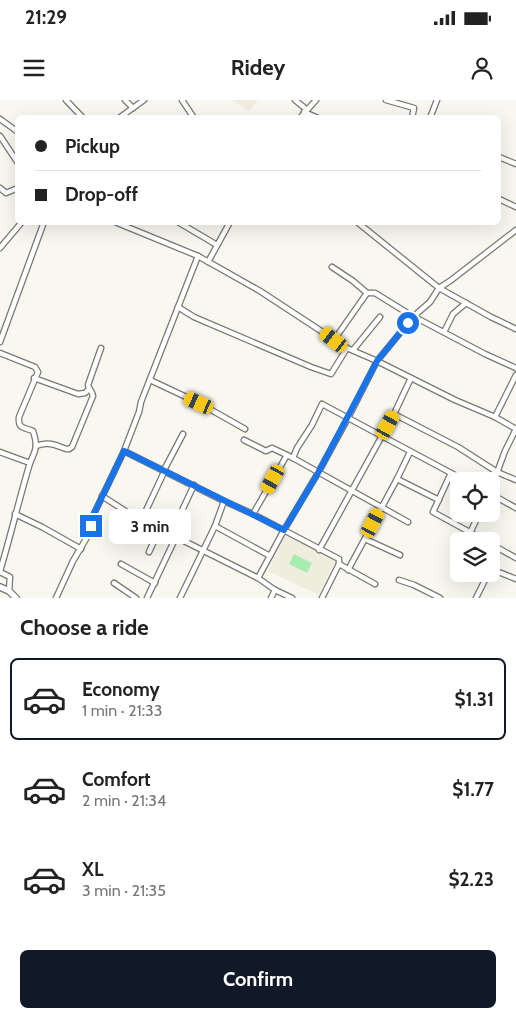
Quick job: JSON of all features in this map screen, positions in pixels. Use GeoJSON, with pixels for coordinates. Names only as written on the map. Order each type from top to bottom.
{"type":"FeatureCollection","features":[{"type":"Feature","properties":{"kind":"street"},"geometry":{"type":"LineString","coordinates":[[66,100],[79,115]]}},
{"type":"Feature","properties":{"kind":"street"},"geometry":{"type":"LineString","coordinates":[[125,100],[132,108]]}},
{"type":"Feature","properties":{"kind":"street"},"geometry":{"type":"LineString","coordinates":[[123,115],[144,100]]}},
{"type":"Feature","properties":{"kind":"street"},"geometry":{"type":"LineString","coordinates":[[182,100],[192,115]]}},
{"type":"Feature","properties":{"kind":"street"},"geometry":{"type":"LineString","coordinates":[[296,100],[305,111],[312,115]]}},
{"type":"Feature","properties":{"kind":"street"},"geometry":{"type":"LineString","coordinates":[[302,115],[316,100]]}},
{"type":"Feature","properties":{"kind":"street"},"geometry":{"type":"LineString","coordinates":[[386,100],[405,102],[414,108],[413,115]]}},
{"type":"Feature","properties":{"kind":"street"},"geometry":{"type":"LineString","coordinates":[[431,115],[437,100]]}},
{"type":"Feature","properties":{"kind":"street"},"geometry":{"type":"LineString","coordinates":[[0,119],[15,130]]}},
{"type":"Feature","properties":{"kind":"street"},"geometry":{"type":"LineString","coordinates":[[0,136],[15,158]]}},
{"type":"Feature","properties":{"kind":"street"},"geometry":{"type":"LineString","coordinates":[[501,158],[516,164]]}},
{"type":"Feature","properties":{"kind":"street"},"geometry":{"type":"LineString","coordinates":[[0,188],[6,193],[15,189]]}},
{"type":"Feature","properties":{"kind":"street"},"geometry":{"type":"LineString","coordinates":[[501,200],[516,207]]}},
{"type":"Feature","properties":{"kind":"street"},"geometry":{"type":"LineString","coordinates":[[0,248],[19,225]]}},
{"type":"Feature","properties":{"kind":"street"},"geometry":{"type":"LineString","coordinates":[[0,342],[43,225]]}},
{"type":"Feature","properties":{"kind":"street"},"geometry":{"type":"LineString","coordinates":[[122,225],[198,256],[260,291],[347,348],[495,417],[516,429],[497,472],[458,447],[394,414]]}},
{"type":"Feature","properties":{"kind":"street"},"geometry":{"type":"LineString","coordinates":[[183,225],[217,245]]}},
{"type":"Feature","properties":{"kind":"street"},"geometry":{"type":"LineString","coordinates":[[208,262],[228,225]]}},
{"type":"Feature","properties":{"kind":"street"},"geometry":{"type":"LineString","coordinates":[[361,225],[439,288],[516,329]]}},
{"type":"Feature","properties":{"kind":"street"},"geometry":{"type":"LineString","coordinates":[[258,578],[318,473],[377,361],[414,316],[430,302],[439,288],[516,230]]}},
{"type":"Feature","properties":{"kind":"street"},"geometry":{"type":"LineString","coordinates":[[56,598],[73,561],[90,532],[91,520],[124,451],[198,256]]}},
{"type":"Feature","properties":{"kind":"street"},"geometry":{"type":"LineString","coordinates":[[332,267],[367,293],[375,293],[485,354],[516,368]]}},
{"type":"Feature","properties":{"kind":"street"},"geometry":{"type":"LineString","coordinates":[[334,340],[367,293]]}},
{"type":"Feature","properties":{"kind":"street"},"geometry":{"type":"LineString","coordinates":[[444,332],[453,314],[466,303]]}},
{"type":"Feature","properties":{"kind":"street"},"geometry":{"type":"LineString","coordinates":[[178,307],[194,316],[331,374],[347,348]]}},
{"type":"Feature","properties":{"kind":"street"},"geometry":{"type":"LineString","coordinates":[[353,350],[380,317]]}},
{"type":"Feature","properties":{"kind":"street"},"geometry":{"type":"LineString","coordinates":[[36,446],[47,443],[69,449],[72,446],[93,396],[88,384],[101,348]]}},
{"type":"Feature","properties":{"kind":"street"},"geometry":{"type":"LineString","coordinates":[[0,352],[35,367],[38,372],[18,417],[20,426],[33,431],[36,449],[15,514],[0,571],[10,578],[9,591]]}},
{"type":"Feature","properties":{"kind":"street"},"geometry":{"type":"LineString","coordinates":[[495,417],[516,375]]}},
{"type":"Feature","properties":{"kind":"street"},"geometry":{"type":"LineString","coordinates":[[34,378],[78,394],[85,393],[89,389]]}},
{"type":"Feature","properties":{"kind":"street"},"geometry":{"type":"LineString","coordinates":[[319,550],[394,414],[411,378]]}},
{"type":"Feature","properties":{"kind":"street"},"geometry":{"type":"LineString","coordinates":[[150,380],[199,403],[245,429]]}},
{"type":"Feature","properties":{"kind":"street"},"geometry":{"type":"LineString","coordinates":[[293,458],[322,404],[450,472]]}},
{"type":"Feature","properties":{"kind":"street"},"geometry":{"type":"LineString","coordinates":[[144,518],[164,470],[183,434]]}},
{"type":"Feature","properties":{"kind":"street"},"geometry":{"type":"LineString","coordinates":[[244,440],[266,451],[272,448],[287,455],[408,522]]}},
{"type":"Feature","properties":{"kind":"street"},"geometry":{"type":"LineString","coordinates":[[124,451],[253,514],[339,559],[339,564],[323,598]]}},
{"type":"Feature","properties":{"kind":"street"},"geometry":{"type":"LineString","coordinates":[[0,452],[30,464]]}},
{"type":"Feature","properties":{"kind":"street"},"geometry":{"type":"LineString","coordinates":[[348,570],[410,452]]}},
{"type":"Feature","properties":{"kind":"street"},"geometry":{"type":"LineString","coordinates":[[253,514],[287,455]]}},
{"type":"Feature","properties":{"kind":"street"},"geometry":{"type":"LineString","coordinates":[[500,473],[516,480]]}},
{"type":"Feature","properties":{"kind":"street"},"geometry":{"type":"LineString","coordinates":[[450,475],[433,512],[468,532]]}},
{"type":"Feature","properties":{"kind":"street"},"geometry":{"type":"LineString","coordinates":[[397,479],[439,500]]}},
{"type":"Feature","properties":{"kind":"street"},"geometry":{"type":"LineString","coordinates":[[147,598],[155,583],[194,485]]}},
{"type":"Feature","properties":{"kind":"street"},"geometry":{"type":"LineString","coordinates":[[102,496],[130,514],[144,518],[173,536],[258,578],[275,590],[292,598]]}},
{"type":"Feature","properties":{"kind":"street"},"geometry":{"type":"LineString","coordinates":[[500,499],[516,508]]}},
{"type":"Feature","properties":{"kind":"street"},"geometry":{"type":"LineString","coordinates":[[189,598],[181,596],[215,526],[224,501]]}},
{"type":"Feature","properties":{"kind":"street"},"geometry":{"type":"LineString","coordinates":[[15,514],[81,549]]}},
{"type":"Feature","properties":{"kind":"street"},"geometry":{"type":"LineString","coordinates":[[122,527],[130,514]]}},
{"type":"Feature","properties":{"kind":"street"},"geometry":{"type":"LineString","coordinates":[[215,526],[270,556]]}},
{"type":"Feature","properties":{"kind":"street"},"geometry":{"type":"LineString","coordinates":[[149,552],[160,528]]}},
{"type":"Feature","properties":{"kind":"street"},"geometry":{"type":"LineString","coordinates":[[365,539],[400,555]]}},
{"type":"Feature","properties":{"kind":"street"},"geometry":{"type":"LineString","coordinates":[[500,549],[516,558]]}},
{"type":"Feature","properties":{"kind":"street"},"geometry":{"type":"LineString","coordinates":[[121,564],[155,583]]}},
{"type":"Feature","properties":{"kind":"street"},"geometry":{"type":"LineString","coordinates":[[339,564],[375,584]]}},
{"type":"Feature","properties":{"kind":"street"},"geometry":{"type":"LineString","coordinates":[[500,572],[516,578]]}},
{"type":"Feature","properties":{"kind":"street"},"geometry":{"type":"LineString","coordinates":[[399,580],[440,598]]}},
{"type":"Feature","properties":{"kind":"street"},"geometry":{"type":"LineString","coordinates":[[476,598],[484,582]]}},
{"type":"Feature","properties":{"kind":"street"},"geometry":{"type":"LineString","coordinates":[[114,583],[136,598]]}},
{"type":"Feature","properties":{"kind":"street"},"geometry":{"type":"LineString","coordinates":[[0,587],[9,591],[16,598]]}},
{"type":"Feature","properties":{"kind":"street"},"geometry":{"type":"LineString","coordinates":[[271,598],[275,590]]}},
{"type":"Feature","properties":{"kind":"shaded area"},"geometry":{"type":"Polygon","coordinates":[[[232,100],[258,100],[249,111],[232,100]]]}},
{"type":"Feature","properties":{"kind":"shaded area"},"geometry":{"type":"Polygon","coordinates":[[[285,535],[336,559],[319,595],[268,571],[285,535]]]}},
{"type":"Feature","properties":{"kind":"green space"},"geometry":{"type":"Polygon","coordinates":[[[294,554],[312,563],[307,573],[289,564],[294,554]]]}},
{"type":"Feature","properties":{"kind":"route"},"geometry":{"type":"LineString","coordinates":[[91,526],[91,520],[124,451],[284,530],[318,473],[377,361],[408,323]]}}]}
